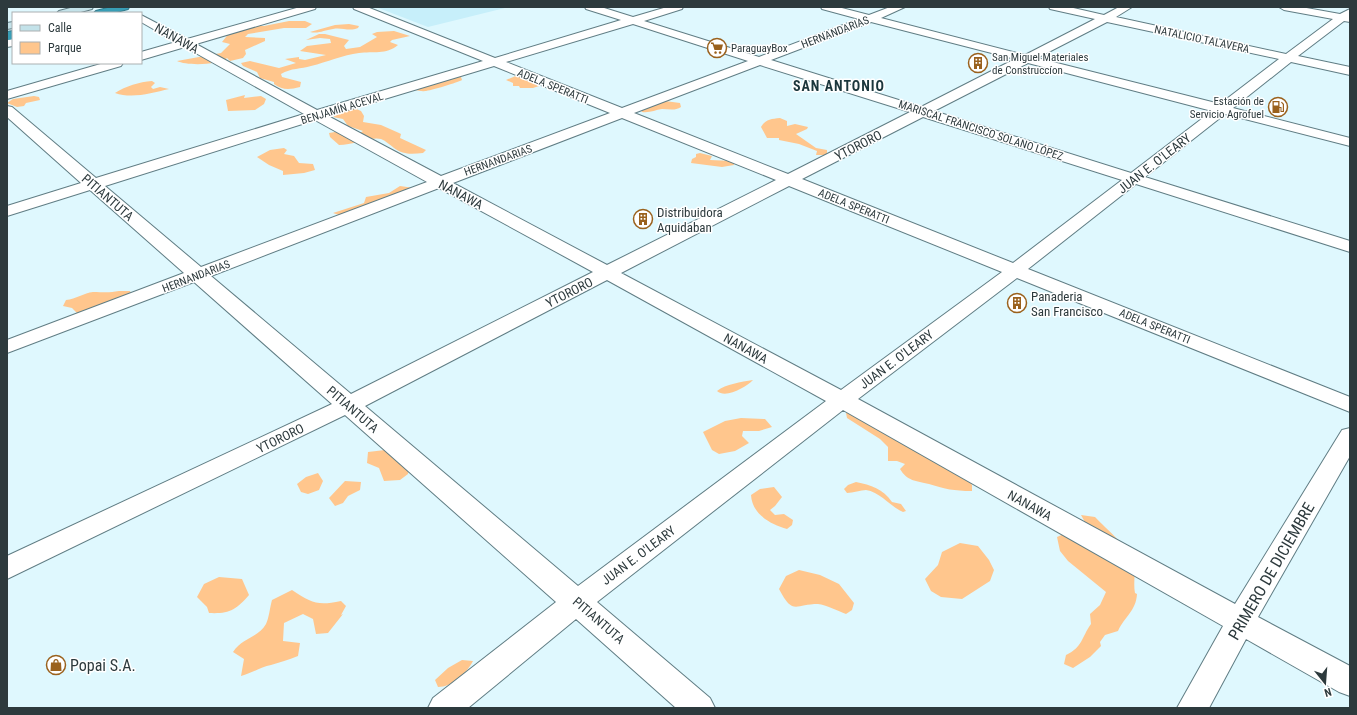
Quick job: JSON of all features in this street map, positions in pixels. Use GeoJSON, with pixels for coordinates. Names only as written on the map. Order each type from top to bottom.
{"type":"FeatureCollection","features":[{"type":"Feature","properties":{"kind":"highway"},"geometry":{"type":"LineString","coordinates":[[104,12],[124,7]]}},
{"type":"Feature","properties":{"kind":"street"},"geometry":{"type":"LineString","coordinates":[[67,12],[88,7]]}},
{"type":"Feature","properties":{"kind":"street"},"geometry":{"type":"LineString","coordinates":[[142,56],[311,7]]}},
{"type":"Feature","properties":{"kind":"street","name":"ADELA SPERATTI"},"geometry":{"type":"LineString","coordinates":[[358,7],[622,114],[1350,404]]}},
{"type":"Feature","properties":{"kind":"street","name":"MARISCAL FRANCISCO SOLANO LÓPEZ"},"geometry":{"type":"LineString","coordinates":[[590,7],[1350,247]]}},
{"type":"Feature","properties":{"kind":"street","name":"BENJAMÍN ACEVAL"},"geometry":{"type":"LineString","coordinates":[[7,211],[316,115],[678,7]]}},
{"type":"Feature","properties":{"kind":"street"},"geometry":{"type":"LineString","coordinates":[[826,7],[1350,142]]}},
{"type":"Feature","properties":{"kind":"street","name":"HERNANDARIAS"},"geometry":{"type":"LineString","coordinates":[[7,347],[199,275],[438,182],[762,61],[900,7]]}},
{"type":"Feature","properties":{"kind":"street","name":"NATALICIO TALAVERA"},"geometry":{"type":"LineString","coordinates":[[1054,7],[1350,71]]}},
{"type":"Feature","properties":{"kind":"street","name":"YTORORO"},"geometry":{"type":"LineString","coordinates":[[7,568],[348,405],[1127,7]]}},
{"type":"Feature","properties":{"kind":"street"},"geometry":{"type":"LineString","coordinates":[[1284,7],[1347,16]]}},
{"type":"Feature","properties":{"kind":"street","name":"NANAWA"},"geometry":{"type":"LineString","coordinates":[[144,13],[186,43],[438,182],[608,272],[842,400],[1350,682]]}},
{"type":"Feature","properties":{"kind":"street","name":"JUAN E. O'LEARY"},"geometry":{"type":"LineString","coordinates":[[444,708],[577,602],[842,400],[1016,270],[1288,58],[1347,16]]}},
{"type":"Feature","properties":{"kind":"street"},"geometry":{"type":"LineString","coordinates":[[7,95],[114,64]]}},
{"type":"Feature","properties":{"kind":"street","name":"PITIANTUTA"},"geometry":{"type":"LineString","coordinates":[[7,110],[699,708]]}},
{"type":"Feature","properties":{"kind":"street","name":"PRIMERO DE DICIEMBRE"},"geometry":{"type":"LineString","coordinates":[[1193,708],[1240,622],[1350,436]]}},
{"type":"Feature","properties":{"kind":"shaded area"},"geometry":{"type":"Polygon","coordinates":[[[376,7],[509,7],[428,27],[376,7]]]}},
{"type":"Feature","properties":{"kind":"green space"},"geometry":{"type":"Polygon","coordinates":[[[289,21],[305,21],[312,24],[306,28],[284,28],[248,34],[245,37],[265,38],[265,41],[245,50],[246,54],[243,58],[230,61],[227,58],[217,62],[203,64],[188,64],[177,61],[221,53],[230,44],[222,42],[230,32],[252,26],[264,26],[289,21]]]}},
{"type":"Feature","properties":{"kind":"green space"},"geometry":{"type":"Polygon","coordinates":[[[349,24],[359,26],[358,28],[352,30],[330,29],[319,32],[310,32],[335,25],[349,24]]]}},
{"type":"Feature","properties":{"kind":"green space"},"geometry":{"type":"Polygon","coordinates":[[[394,31],[410,36],[392,40],[390,42],[398,45],[389,50],[353,54],[281,74],[282,77],[301,82],[300,87],[296,88],[286,89],[274,84],[274,82],[260,78],[257,72],[243,66],[241,63],[250,61],[279,68],[296,63],[285,59],[299,57],[299,59],[305,60],[326,55],[300,51],[307,46],[331,43],[330,39],[320,38],[306,40],[319,34],[349,40],[344,46],[346,49],[360,47],[377,37],[372,34],[377,32],[394,31]]]}},
{"type":"Feature","properties":{"kind":"green space"},"geometry":{"type":"Polygon","coordinates":[[[518,75],[540,83],[539,86],[533,88],[520,88],[519,86],[513,86],[513,83],[506,80],[518,75]]]}},
{"type":"Feature","properties":{"kind":"green space"},"geometry":{"type":"Polygon","coordinates":[[[452,77],[461,77],[462,80],[428,91],[415,90],[416,88],[452,77]]]}},
{"type":"Feature","properties":{"kind":"green space"},"geometry":{"type":"Polygon","coordinates":[[[152,81],[155,83],[151,87],[153,89],[160,87],[169,89],[149,94],[122,95],[115,93],[124,88],[142,82],[152,81]]]}},
{"type":"Feature","properties":{"kind":"green space"},"geometry":{"type":"Polygon","coordinates":[[[245,95],[244,98],[261,96],[266,99],[264,104],[255,110],[228,111],[226,100],[245,95]]]}},
{"type":"Feature","properties":{"kind":"green space"},"geometry":{"type":"Polygon","coordinates":[[[34,96],[39,97],[40,100],[26,103],[24,106],[17,107],[7,103],[13,99],[34,96]]]}},
{"type":"Feature","properties":{"kind":"green space"},"geometry":{"type":"Polygon","coordinates":[[[665,101],[680,103],[681,107],[648,112],[642,112],[641,110],[665,101]]]}},
{"type":"Feature","properties":{"kind":"green space"},"geometry":{"type":"Polygon","coordinates":[[[354,108],[361,111],[364,116],[363,122],[381,125],[399,133],[401,134],[400,138],[426,150],[423,153],[404,153],[377,138],[339,145],[330,137],[329,133],[341,131],[357,135],[363,131],[348,126],[343,119],[333,117],[354,108]]]}},
{"type":"Feature","properties":{"kind":"green space"},"geometry":{"type":"Polygon","coordinates":[[[780,118],[787,121],[787,126],[795,124],[808,127],[807,129],[796,134],[816,148],[827,150],[827,155],[816,155],[817,151],[799,144],[779,140],[779,138],[767,138],[761,127],[769,120],[780,118]]]}},
{"type":"Feature","properties":{"kind":"green space"},"geometry":{"type":"Polygon","coordinates":[[[284,148],[287,150],[284,154],[294,156],[299,163],[313,164],[315,170],[304,173],[283,175],[283,171],[269,165],[257,157],[270,150],[284,148]]]}},
{"type":"Feature","properties":{"kind":"green space"},"geometry":{"type":"Polygon","coordinates":[[[700,153],[712,156],[710,160],[733,161],[734,165],[722,167],[691,163],[692,159],[696,157],[696,154],[700,153]]]}},
{"type":"Feature","properties":{"kind":"green space"},"geometry":{"type":"Polygon","coordinates":[[[400,186],[414,188],[339,215],[333,213],[364,203],[366,197],[389,193],[400,186]]]}},
{"type":"Feature","properties":{"kind":"green space"},"geometry":{"type":"Polygon","coordinates":[[[130,291],[132,295],[82,315],[77,313],[72,308],[63,306],[66,300],[93,292],[130,291]]]}},
{"type":"Feature","properties":{"kind":"green space"},"geometry":{"type":"Polygon","coordinates":[[[753,380],[741,389],[730,393],[725,394],[717,391],[729,385],[753,380]]]}},
{"type":"Feature","properties":{"kind":"green space"},"geometry":{"type":"Polygon","coordinates":[[[857,412],[965,475],[972,485],[972,491],[950,489],[916,481],[906,476],[900,469],[905,464],[897,461],[888,461],[888,447],[880,439],[847,418],[846,413],[857,412]]]}},
{"type":"Feature","properties":{"kind":"green space"},"geometry":{"type":"Polygon","coordinates":[[[741,418],[765,419],[772,427],[759,431],[743,431],[742,436],[749,443],[735,451],[719,454],[712,450],[703,432],[725,421],[741,418]]]}},
{"type":"Feature","properties":{"kind":"green space"},"geometry":{"type":"Polygon","coordinates":[[[385,450],[409,464],[408,474],[400,480],[384,481],[379,468],[367,463],[368,452],[385,450]]]}},
{"type":"Feature","properties":{"kind":"green space"},"geometry":{"type":"Polygon","coordinates":[[[318,473],[323,481],[319,490],[308,494],[301,492],[297,484],[306,477],[318,473]]]}},
{"type":"Feature","properties":{"kind":"green space"},"geometry":{"type":"Polygon","coordinates":[[[345,481],[361,482],[360,490],[348,496],[343,503],[335,506],[329,498],[345,481]]]}},
{"type":"Feature","properties":{"kind":"green space"},"geometry":{"type":"Polygon","coordinates":[[[856,482],[872,486],[881,491],[892,502],[901,504],[906,511],[903,512],[899,510],[871,491],[864,490],[847,493],[844,489],[848,485],[856,482]]]}},
{"type":"Feature","properties":{"kind":"green space"},"geometry":{"type":"Polygon","coordinates":[[[774,487],[782,497],[770,510],[775,515],[784,514],[793,520],[792,525],[787,529],[768,521],[758,513],[752,502],[751,495],[760,489],[774,487]]]}},
{"type":"Feature","properties":{"kind":"green space"},"geometry":{"type":"Polygon","coordinates":[[[1081,515],[1095,517],[1127,550],[1134,562],[1134,589],[1135,593],[1137,594],[1135,605],[1118,631],[1105,635],[1100,642],[1101,646],[1090,657],[1073,668],[1064,664],[1066,655],[1076,649],[1081,642],[1091,624],[1090,614],[1100,605],[1106,592],[1068,561],[1060,551],[1057,537],[1086,524],[1081,515]]]}},
{"type":"Feature","properties":{"kind":"green space"},"geometry":{"type":"Polygon","coordinates":[[[960,543],[978,546],[989,560],[994,570],[990,581],[962,599],[941,597],[931,591],[925,579],[938,565],[942,552],[960,543]]]}},
{"type":"Feature","properties":{"kind":"green space"},"geometry":{"type":"Polygon","coordinates":[[[799,570],[820,575],[839,584],[854,603],[852,610],[846,614],[818,604],[795,607],[791,606],[779,589],[786,576],[799,570]]]}},
{"type":"Feature","properties":{"kind":"green space"},"geometry":{"type":"Polygon","coordinates":[[[219,577],[242,579],[249,595],[232,610],[222,613],[209,613],[207,607],[197,597],[204,584],[219,577]]]}},
{"type":"Feature","properties":{"kind":"green space"},"geometry":{"type":"Polygon","coordinates":[[[292,590],[310,601],[326,603],[341,601],[346,606],[341,615],[343,614],[328,633],[316,634],[313,619],[303,614],[284,623],[283,641],[300,643],[298,656],[241,676],[244,659],[233,652],[241,643],[263,629],[267,622],[272,600],[292,590]]]}},
{"type":"Feature","properties":{"kind":"green space"},"geometry":{"type":"Polygon","coordinates":[[[462,660],[473,661],[467,670],[454,682],[449,685],[438,687],[435,680],[448,668],[462,660]]]}},
{"type":"Feature","properties":{"kind":"place","name":"ParaguayBox"},"geometry":{"type":"Point","coordinates":[717,48]}},
{"type":"Feature","properties":{"kind":"place","name":"San Miguel Materiales de Construccíon"},"geometry":{"type":"Point","coordinates":[978,63]}},
{"type":"Feature","properties":{"kind":"place","name":"Estación de Servicio Agrofuel"},"geometry":{"type":"Point","coordinates":[1278,107]}},
{"type":"Feature","properties":{"kind":"place","name":"Distribuidora Aquidaban"},"geometry":{"type":"Point","coordinates":[643,219]}},
{"type":"Feature","properties":{"kind":"place","name":"Panaderia San Francisco"},"geometry":{"type":"Point","coordinates":[1017,303]}},
{"type":"Feature","properties":{"kind":"place","name":"Popai S.A."},"geometry":{"type":"Point","coordinates":[56,665]}},
{"type":"Feature","properties":{"kind":"district","name":"SAN ANTONIO"},"geometry":{"type":"Point","coordinates":[839,86]}}]}
